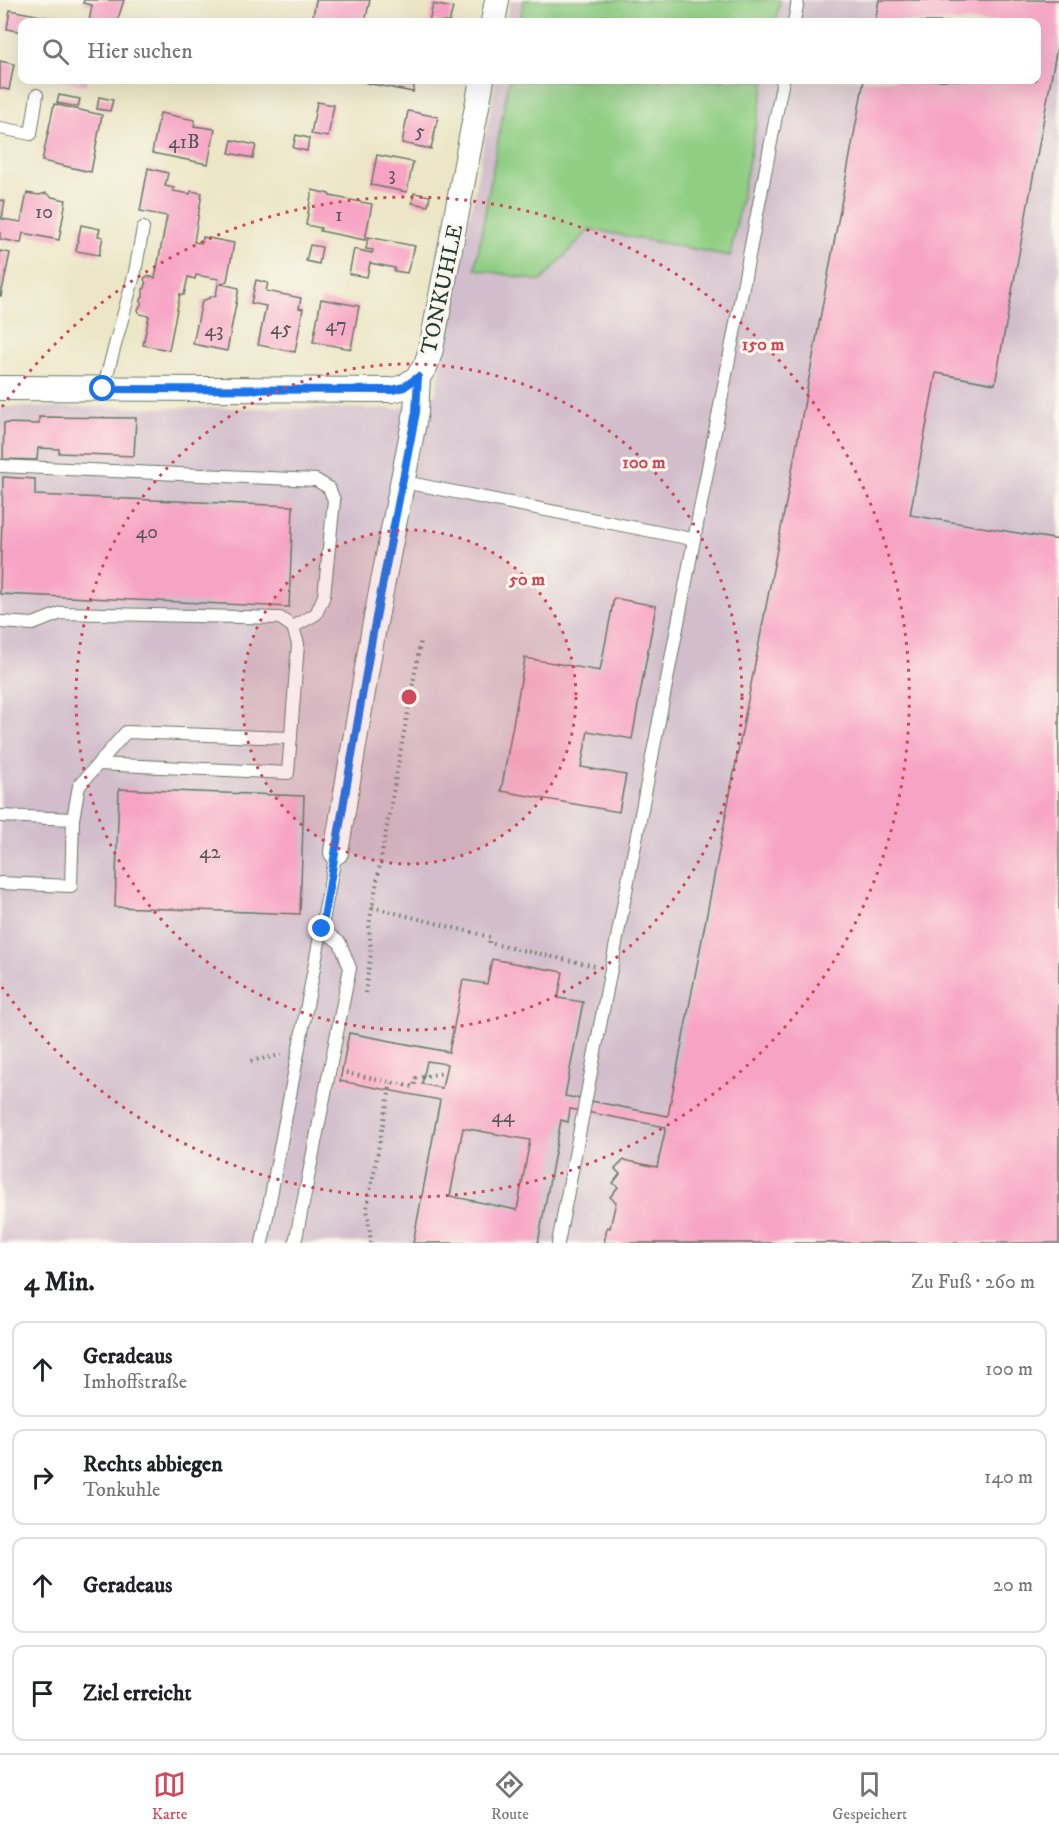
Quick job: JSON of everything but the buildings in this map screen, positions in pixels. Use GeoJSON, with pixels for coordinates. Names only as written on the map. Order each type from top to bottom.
{"type":"FeatureCollection","features":[{"type":"Feature","properties":{"kind":"street"},"geometry":{"type":"LineString","coordinates":[[494,18],[497,0]]}},
{"type":"Feature","properties":{"kind":"street","name":"TONKUHLE"},"geometry":{"type":"LineString","coordinates":[[336,852],[373,633],[404,482],[416,412],[418,377],[426,365],[431,349],[481,84]]}},
{"type":"Feature","properties":{"kind":"street"},"geometry":{"type":"LineString","coordinates":[[0,388],[392,390],[404,387],[418,377]]}},
{"type":"Feature","properties":{"kind":"lane"},"geometry":{"type":"LineString","coordinates":[[795,18],[798,0]]}},
{"type":"Feature","properties":{"kind":"lane"},"geometry":{"type":"LineString","coordinates":[[558,1243],[692,539],[782,84]]}},
{"type":"Feature","properties":{"kind":"lane"},"geometry":{"type":"LineString","coordinates":[[0,128],[31,134],[37,95]]}},
{"type":"Feature","properties":{"kind":"lane"},"geometry":{"type":"LineString","coordinates":[[103,389],[135,272],[143,228]]}},
{"type":"Feature","properties":{"kind":"lane"},"geometry":{"type":"LineString","coordinates":[[0,466],[316,480],[329,488],[334,500],[324,596],[316,614],[293,627]]}},
{"type":"Feature","properties":{"kind":"lane"},"geometry":{"type":"LineString","coordinates":[[404,482],[692,539]]}},
{"type":"Feature","properties":{"kind":"lane"},"geometry":{"type":"LineString","coordinates":[[0,622],[33,624],[61,613],[280,618],[293,627],[298,644],[288,773],[98,764]]}},
{"type":"Feature","properties":{"kind":"lane"},"geometry":{"type":"LineString","coordinates":[[0,883],[71,886],[73,819],[79,786],[126,732],[291,738]]}},
{"type":"Feature","properties":{"kind":"lane"},"geometry":{"type":"LineString","coordinates":[[0,816],[73,819]]}},
{"type":"Feature","properties":{"kind":"lane"},"geometry":{"type":"LineString","coordinates":[[262,1243],[336,852]]}},
{"type":"Feature","properties":{"kind":"lane"},"geometry":{"type":"LineString","coordinates":[[295,1243],[350,968],[340,942],[322,929]]}},
{"type":"Feature","properties":{"kind":"path"},"geometry":{"type":"LineString","coordinates":[[362,1004],[370,971],[369,925],[422,639]]}},
{"type":"Feature","properties":{"kind":"path"},"geometry":{"type":"LineString","coordinates":[[372,907],[490,937],[489,943],[610,969]]}},
{"type":"Feature","properties":{"kind":"path"},"geometry":{"type":"LineString","coordinates":[[371,1243],[367,1208],[391,1083]]}},
{"type":"Feature","properties":{"kind":"shaded area"},"geometry":{"type":"Polygon","coordinates":[[[510,0],[1059,0],[1059,1243],[0,1243],[0,407],[399,409],[436,394],[495,84],[1041,84],[1041,18],[507,18],[510,0]]]}},
{"type":"Feature","properties":{"kind":"green space"},"geometry":{"type":"Polygon","coordinates":[[[524,0],[780,0],[777,18],[521,18],[524,0]]]}},
{"type":"Feature","properties":{"kind":"green space"},"geometry":{"type":"Polygon","coordinates":[[[508,84],[764,84],[730,256],[590,229],[541,281],[475,269],[508,84]]]}},
{"type":"Feature","properties":{"kind":"route"},"geometry":{"type":"LineString","coordinates":[[103,389],[392,390],[404,387],[418,377],[416,412],[404,482],[373,633],[322,929]]}}]}
